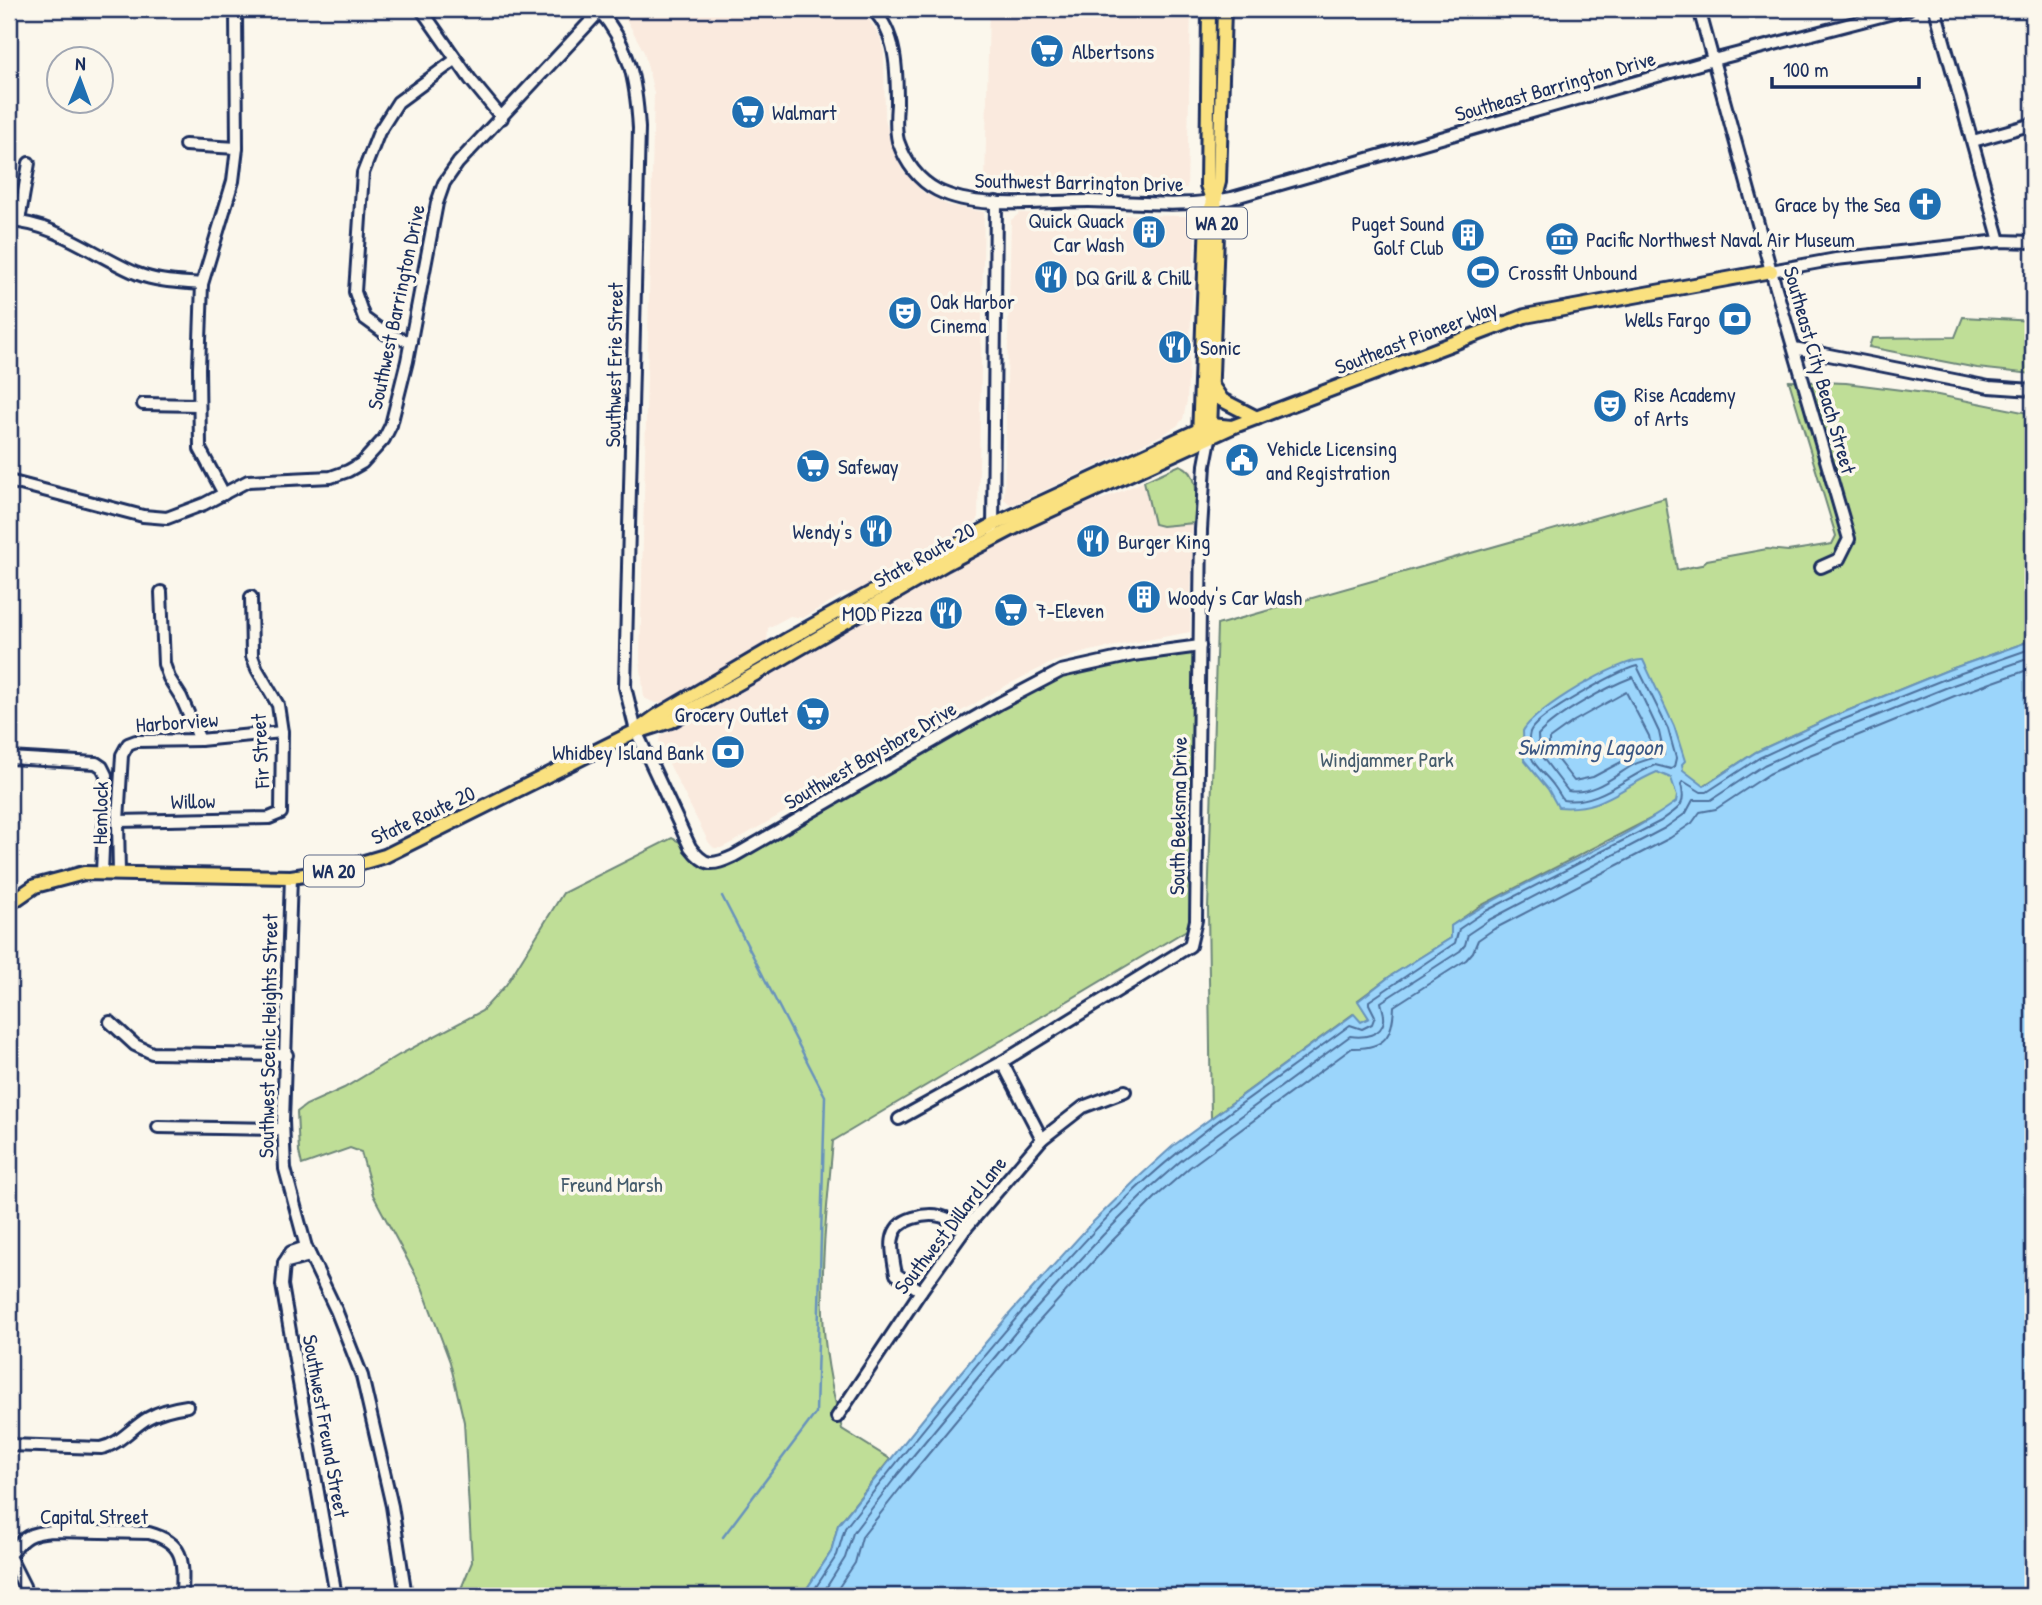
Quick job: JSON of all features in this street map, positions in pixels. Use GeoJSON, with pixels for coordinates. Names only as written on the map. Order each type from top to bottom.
{"type":"FeatureCollection","features":[{"type":"Feature","properties":{"kind":"main road","name":"WA 20"},"geometry":{"type":"LineString","coordinates":[[1205,427],[1213,386],[1217,234],[1217,217],[1207,185],[1209,9]]}},
{"type":"Feature","properties":{"kind":"main road","name":"WA 20"},"geometry":{"type":"LineString","coordinates":[[1205,441],[1207,218],[1219,182],[1224,9]]}},
{"type":"Feature","properties":{"kind":"main road","name":"Southeast Pioneer Way"},"geometry":{"type":"LineString","coordinates":[[1205,441],[1232,427],[1525,316],[1771,271]]}},
{"type":"Feature","properties":{"kind":"main road"},"geometry":{"type":"LineString","coordinates":[[1213,386],[1222,400],[1257,418]]}},
{"type":"Feature","properties":{"kind":"main road","name":"WA 20"},"geometry":{"type":"LineString","coordinates":[[993,524],[1205,427]]}},
{"type":"Feature","properties":{"kind":"main road","name":"Southeast Pioneer Way"},"geometry":{"type":"LineString","coordinates":[[1205,427],[1232,427]]}},
{"type":"Feature","properties":{"kind":"main road","name":"State Route 20"},"geometry":{"type":"LineString","coordinates":[[9,904],[35,886],[84,873],[291,877],[337,870],[385,856],[636,732],[671,720],[945,564],[1054,508],[1205,441]]}},
{"type":"Feature","properties":{"kind":"main road","name":"State Route 20"},"geometry":{"type":"LineString","coordinates":[[636,732],[657,716],[993,524]]}},
{"type":"Feature","properties":{"kind":"street"},"geometry":{"type":"LineString","coordinates":[[224,494],[201,449],[198,405],[202,284],[233,181],[237,148],[236,9]]}},
{"type":"Feature","properties":{"kind":"street"},"geometry":{"type":"LineString","coordinates":[[421,9],[455,60],[502,118]]}},
{"type":"Feature","properties":{"kind":"street","name":"Southwest Barrington Drive"},"geometry":{"type":"LineString","coordinates":[[9,481],[155,518],[167,518],[181,514],[248,481],[331,477],[362,463],[384,439],[391,425],[411,342],[440,193],[450,173],[600,9]]}},
{"type":"Feature","properties":{"kind":"street","name":"Southwest Erie Street"},"geometry":{"type":"LineString","coordinates":[[600,9],[621,41],[632,68],[639,117],[625,687],[636,732]]}},
{"type":"Feature","properties":{"kind":"street","name":"Southeast City Beach Street"},"geometry":{"type":"LineString","coordinates":[[1699,9],[1849,539],[1839,559],[1821,567]]}},
{"type":"Feature","properties":{"kind":"street","name":"Southeast Barrington Drive"},"geometry":{"type":"LineString","coordinates":[[1213,202],[1713,60],[1908,9]]}},
{"type":"Feature","properties":{"kind":"street"},"geometry":{"type":"LineString","coordinates":[[1935,9],[2000,241]]}},
{"type":"Feature","properties":{"kind":"street","name":"Southwest Barrington Drive"},"geometry":{"type":"LineString","coordinates":[[877,10],[887,32],[897,69],[898,141],[913,170],[922,180],[949,195],[977,201],[1187,204],[1213,202]]}},
{"type":"Feature","properties":{"kind":"street"},"geometry":{"type":"LineString","coordinates":[[411,342],[386,334],[364,318],[355,292],[363,173],[379,132],[398,102],[455,60]]}},
{"type":"Feature","properties":{"kind":"street"},"geometry":{"type":"LineString","coordinates":[[1973,141],[2033,124]]}},
{"type":"Feature","properties":{"kind":"street"},"geometry":{"type":"LineString","coordinates":[[185,145],[237,148]]}},
{"type":"Feature","properties":{"kind":"street"},"geometry":{"type":"LineString","coordinates":[[29,163],[14,221],[62,236],[139,274],[202,284]]}},
{"type":"Feature","properties":{"kind":"street"},"geometry":{"type":"LineString","coordinates":[[986,543],[993,531],[996,202]]}},
{"type":"Feature","properties":{"kind":"street","name":"Southeast Pioneer Way"},"geometry":{"type":"LineString","coordinates":[[1771,271],[1836,259],[2000,241],[2033,242]]}},
{"type":"Feature","properties":{"kind":"street"},"geometry":{"type":"LineString","coordinates":[[1794,348],[1989,387],[2033,390]]}},
{"type":"Feature","properties":{"kind":"street"},"geometry":{"type":"LineString","coordinates":[[143,404],[198,405]]}},
{"type":"Feature","properties":{"kind":"street","name":"South Beeksma Drive"},"geometry":{"type":"LineString","coordinates":[[1002,1062],[1190,946],[1196,919],[1199,646],[1205,441]]}},
{"type":"Feature","properties":{"kind":"street"},"geometry":{"type":"LineString","coordinates":[[161,592],[164,663],[200,740]]}},
{"type":"Feature","properties":{"kind":"street","name":"Fir Street"},"geometry":{"type":"LineString","coordinates":[[251,597],[252,656],[278,705],[282,732],[282,808],[281,813],[270,818]]}},
{"type":"Feature","properties":{"kind":"street","name":"Southwest Bayshore Drive"},"geometry":{"type":"LineString","coordinates":[[636,732],[690,847],[700,859],[708,863],[722,862],[1061,671],[1133,655],[1199,646]]}},
{"type":"Feature","properties":{"kind":"street","name":"Harborview"},"geometry":{"type":"LineString","coordinates":[[122,755],[128,744],[136,741],[200,740],[282,732]]}},
{"type":"Feature","properties":{"kind":"street","name":"Hemlock"},"geometry":{"type":"LineString","coordinates":[[119,873],[118,821],[122,755]]}},
{"type":"Feature","properties":{"kind":"street"},"geometry":{"type":"LineString","coordinates":[[9,758],[96,763],[102,767],[106,775],[102,873]]}},
{"type":"Feature","properties":{"kind":"street","name":"Willow"},"geometry":{"type":"LineString","coordinates":[[118,821],[270,818]]}},
{"type":"Feature","properties":{"kind":"street","name":"Southwest Scenic Heights Street"},"geometry":{"type":"LineString","coordinates":[[291,877],[283,1129],[285,1169],[308,1251],[336,1310],[362,1376],[392,1506],[406,1596]]}},
{"type":"Feature","properties":{"kind":"street"},"geometry":{"type":"LineString","coordinates":[[110,1022],[135,1045],[152,1053],[287,1055]]}},
{"type":"Feature","properties":{"kind":"street"},"geometry":{"type":"LineString","coordinates":[[900,1119],[1002,1062],[1042,1139]]}},
{"type":"Feature","properties":{"kind":"street","name":"Southwest Dillard Lane"},"geometry":{"type":"LineString","coordinates":[[837,1417],[920,1291],[966,1228],[1042,1139],[1083,1107],[1125,1091]]}},
{"type":"Feature","properties":{"kind":"street"},"geometry":{"type":"LineString","coordinates":[[158,1127],[283,1129]]}},
{"type":"Feature","properties":{"kind":"street"},"geometry":{"type":"LineString","coordinates":[[920,1291],[896,1274],[891,1249],[896,1227],[901,1222],[927,1213],[946,1216],[966,1228]]}},
{"type":"Feature","properties":{"kind":"street","name":"Southwest Freund Street"},"geometry":{"type":"LineString","coordinates":[[308,1251],[284,1263],[282,1285],[336,1596]]}},
{"type":"Feature","properties":{"kind":"street"},"geometry":{"type":"LineString","coordinates":[[9,1445],[101,1448],[113,1446],[148,1418],[168,1409],[187,1406]]}},
{"type":"Feature","properties":{"kind":"street","name":"Capital Street"},"geometry":{"type":"LineString","coordinates":[[9,1556],[23,1538],[37,1532],[149,1533],[172,1542],[178,1550],[183,1569],[182,1596]]}},
{"type":"Feature","properties":{"kind":"street"},"geometry":{"type":"LineString","coordinates":[[9,1556],[26,1596]]}},
{"type":"Feature","properties":{"kind":"shaded area"},"geometry":{"type":"Polygon","coordinates":[[[626,9],[858,9],[880,37],[884,52],[885,118],[890,142],[903,171],[923,192],[948,205],[984,212],[978,520],[971,527],[860,592],[845,593],[803,618],[790,616],[768,628],[767,643],[662,703],[644,698],[640,659],[654,93],[644,52],[624,15],[626,9]]]}},
{"type":"Feature","properties":{"kind":"shaded area"},"geometry":{"type":"Polygon","coordinates":[[[989,9],[1191,9],[1187,188],[985,183],[989,9]]]}},
{"type":"Feature","properties":{"kind":"shaded area"},"geometry":{"type":"Polygon","coordinates":[[[1020,213],[1184,216],[1190,218],[1195,226],[1195,236],[1187,401],[1183,419],[1164,434],[1010,504],[1004,499],[1011,220],[1020,213]]]}},
{"type":"Feature","properties":{"kind":"shaded area"},"geometry":{"type":"Polygon","coordinates":[[[1181,464],[1191,469],[1194,474],[1190,632],[1089,651],[1053,662],[1007,685],[731,843],[714,848],[709,843],[660,746],[661,735],[745,690],[937,577],[1024,530],[1181,464]]]}},
{"type":"Feature","properties":{"kind":"green space"},"geometry":{"type":"Polygon","coordinates":[[[1963,317],[2033,321],[2032,374],[1977,368],[1869,347],[1872,338],[1955,337],[1963,317]]]}},
{"type":"Feature","properties":{"kind":"green space","name":"Windjammer Park"},"geometry":{"type":"Polygon","coordinates":[[[1789,381],[1846,383],[1933,394],[2033,414],[2033,640],[1948,670],[1830,718],[1756,752],[1658,815],[1480,906],[1451,926],[1451,938],[1358,1000],[1369,1018],[1361,1023],[1353,1014],[1211,1118],[1208,908],[1217,625],[1665,498],[1677,570],[1701,565],[1707,560],[1767,549],[1788,551],[1832,544],[1836,536],[1789,381]]]}},
{"type":"Feature","properties":{"kind":"green space"},"geometry":{"type":"Polygon","coordinates":[[[1180,465],[1187,469],[1195,482],[1194,523],[1162,526],[1154,524],[1144,481],[1180,465]]]}},
{"type":"Feature","properties":{"kind":"green space","name":"Freund Marsh"},"geometry":{"type":"Polygon","coordinates":[[[1200,646],[1195,925],[833,1141],[823,1269],[824,1327],[829,1371],[842,1429],[890,1459],[838,1525],[831,1552],[802,1596],[458,1596],[472,1562],[464,1422],[450,1362],[422,1287],[373,1195],[361,1152],[350,1148],[302,1165],[297,1112],[482,1011],[506,985],[563,893],[672,838],[690,847],[700,859],[722,861],[1061,671],[1200,646]]]}},
{"type":"Feature","properties":{"kind":"water","name":"Swimming Lagoon"},"geometry":{"type":"Polygon","coordinates":[[[2033,640],[2033,1596],[802,1596],[831,1552],[838,1525],[956,1378],[1091,1224],[1173,1146],[1354,1014],[1361,1022],[1369,1018],[1358,1001],[1389,977],[1451,938],[1451,926],[1506,894],[1621,836],[1676,802],[1677,796],[1671,778],[1657,772],[1599,802],[1558,807],[1548,789],[1524,760],[1523,731],[1543,711],[1598,676],[1616,667],[1643,660],[1674,726],[1685,761],[1682,764],[1683,770],[1704,786],[1756,752],[1830,718],[1948,670],[2033,640]]]}},
{"type":"Feature","properties":{"kind":"waterway"},"geometry":{"type":"LineString","coordinates":[[722,896],[825,1096],[816,1413],[723,1537]]}},
{"type":"Feature","properties":{"kind":"place","name":"Albertsons"},"geometry":{"type":"Point","coordinates":[1047,51]}},
{"type":"Feature","properties":{"kind":"place","name":"Walmart"},"geometry":{"type":"Point","coordinates":[748,112]}},
{"type":"Feature","properties":{"kind":"place","name":"Grace by the Sea"},"geometry":{"type":"Point","coordinates":[1925,204]}},
{"type":"Feature","properties":{"kind":"place","name":"Quick Quack Car Wash"},"geometry":{"type":"Point","coordinates":[1149,232]}},
{"type":"Feature","properties":{"kind":"place","name":"Puget Sound Golf Club"},"geometry":{"type":"Point","coordinates":[1468,235]}},
{"type":"Feature","properties":{"kind":"place","name":"Pacific Northwest Naval Air Museum"},"geometry":{"type":"Point","coordinates":[1562,239]}},
{"type":"Feature","properties":{"kind":"place","name":"Crossfit Unbound"},"geometry":{"type":"Point","coordinates":[1483,272]}},
{"type":"Feature","properties":{"kind":"place","name":"DQ Grill & Chill"},"geometry":{"type":"Point","coordinates":[1051,277]}},
{"type":"Feature","properties":{"kind":"place","name":"Oak Harbor Cinema"},"geometry":{"type":"Point","coordinates":[905,313]}},
{"type":"Feature","properties":{"kind":"place","name":"Wells Fargo"},"geometry":{"type":"Point","coordinates":[1735,319]}},
{"type":"Feature","properties":{"kind":"place","name":"Sonic"},"geometry":{"type":"Point","coordinates":[1175,347]}},
{"type":"Feature","properties":{"kind":"place","name":"Rise Academy of Arts"},"geometry":{"type":"Point","coordinates":[1610,406]}},
{"type":"Feature","properties":{"kind":"place","name":"Vehicle Licensing and Registration"},"geometry":{"type":"Point","coordinates":[1242,460]}},
{"type":"Feature","properties":{"kind":"place","name":"Safeway"},"geometry":{"type":"Point","coordinates":[813,466]}},
{"type":"Feature","properties":{"kind":"place","name":"Wendy's"},"geometry":{"type":"Point","coordinates":[876,531]}},
{"type":"Feature","properties":{"kind":"place","name":"Burger King"},"geometry":{"type":"Point","coordinates":[1093,541]}},
{"type":"Feature","properties":{"kind":"place","name":"Woody's Car Wash"},"geometry":{"type":"Point","coordinates":[1144,597]}},
{"type":"Feature","properties":{"kind":"place","name":"7-Eleven"},"geometry":{"type":"Point","coordinates":[1011,610]}},
{"type":"Feature","properties":{"kind":"place","name":"MOD Pizza"},"geometry":{"type":"Point","coordinates":[946,613]}},
{"type":"Feature","properties":{"kind":"place","name":"Grocery Outlet"},"geometry":{"type":"Point","coordinates":[813,714]}},
{"type":"Feature","properties":{"kind":"place","name":"Whidbey Island Bank"},"geometry":{"type":"Point","coordinates":[728,752]}}]}
